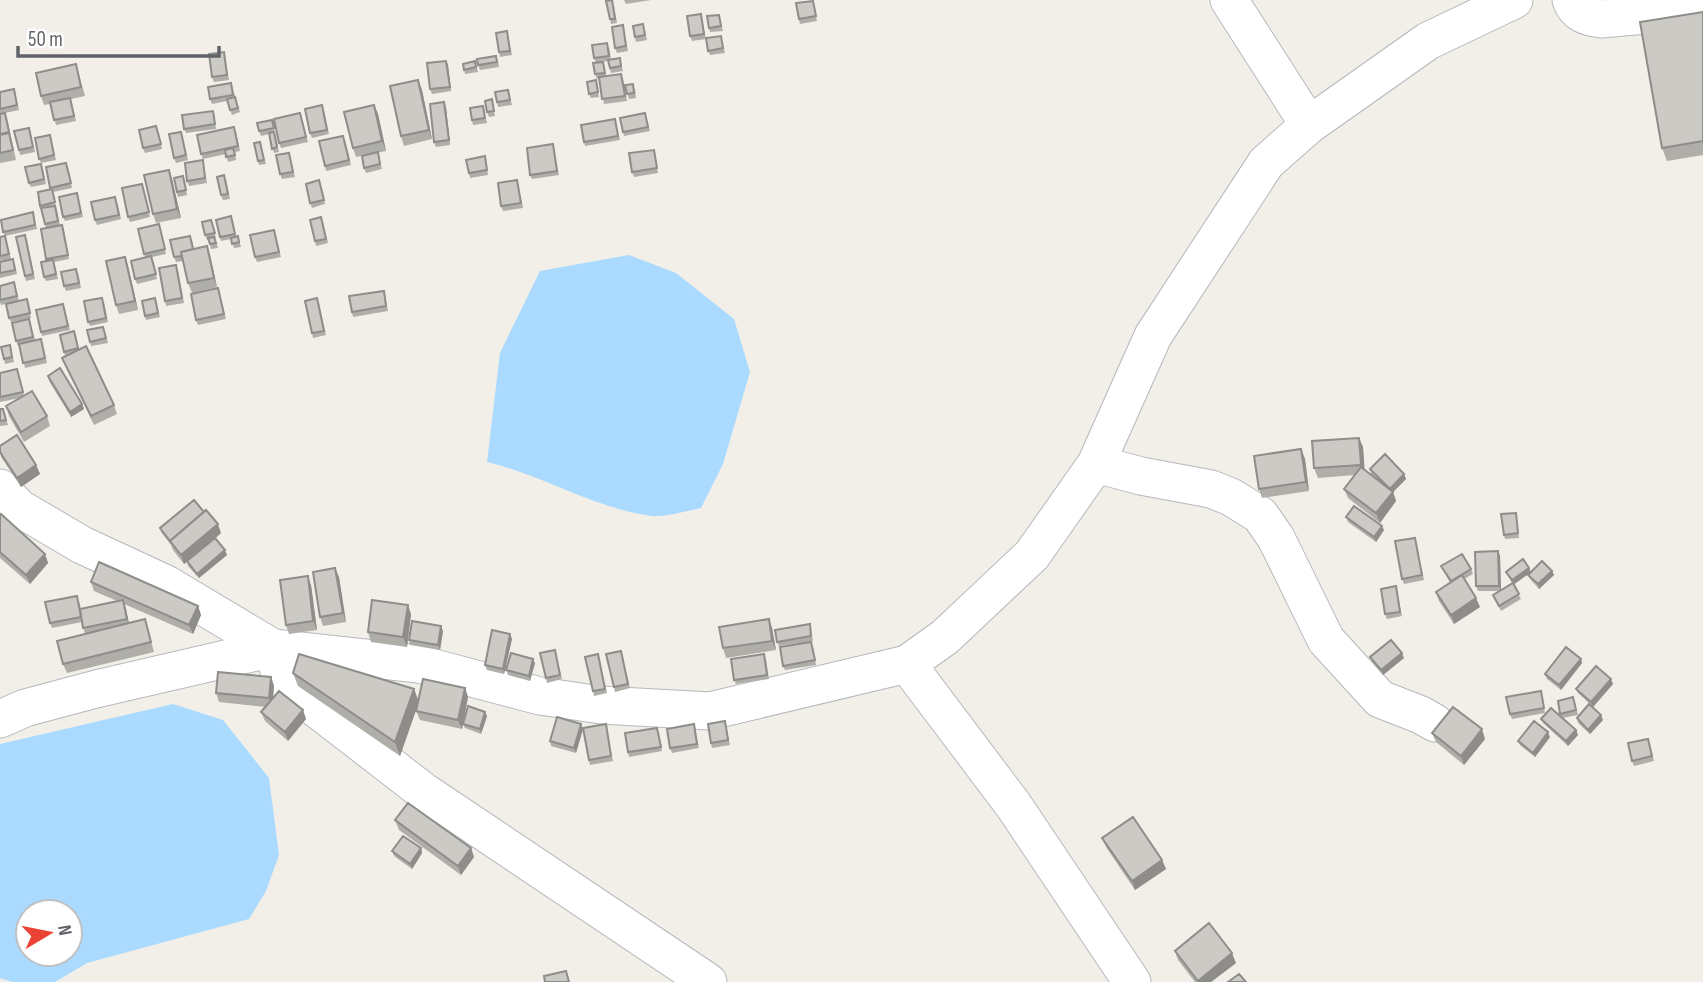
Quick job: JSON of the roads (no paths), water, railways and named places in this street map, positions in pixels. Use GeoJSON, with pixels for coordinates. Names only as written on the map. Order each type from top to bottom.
{"type":"FeatureCollection","features":[{"type":"Feature","properties":{"kind":"street"},"geometry":{"type":"LineString","coordinates":[[1229,0],[1308,125]]}},
{"type":"Feature","properties":{"kind":"street"},"geometry":{"type":"LineString","coordinates":[[0,719],[25,708],[96,689],[273,648],[419,664],[540,696],[601,705],[710,711],[907,664],[945,637],[1032,555],[1096,464],[1153,336],[1266,163],[1308,125],[1428,41],[1514,0]]}},
{"type":"Feature","properties":{"kind":"street"},"geometry":{"type":"LineString","coordinates":[[1571,0],[1574,8],[1586,17],[1601,19],[1703,10]]}},
{"type":"Feature","properties":{"kind":"street"},"geometry":{"type":"LineString","coordinates":[[1096,464],[1141,476],[1211,489],[1231,497],[1260,515],[1276,538],[1326,640],[1381,699],[1435,723]]}},
{"type":"Feature","properties":{"kind":"street"},"geometry":{"type":"LineString","coordinates":[[0,488],[19,508],[82,545],[166,584],[273,648],[282,682],[303,699],[423,791],[708,982]]}},
{"type":"Feature","properties":{"kind":"street"},"geometry":{"type":"LineString","coordinates":[[907,664],[1014,806],[1132,982]]}},
{"type":"Feature","properties":{"kind":"water"},"geometry":{"type":"Polygon","coordinates":[[[629,255],[676,273],[734,319],[750,372],[723,464],[701,508],[670,515],[652,516],[610,506],[487,462],[500,353],[540,271],[629,255]]]}},
{"type":"Feature","properties":{"kind":"water"},"geometry":{"type":"Polygon","coordinates":[[[173,704],[223,720],[269,778],[279,855],[266,891],[249,919],[84,965],[84,898],[14,898],[14,968],[79,968],[55,982],[12,982],[0,978],[0,744],[173,704]]]}}]}
